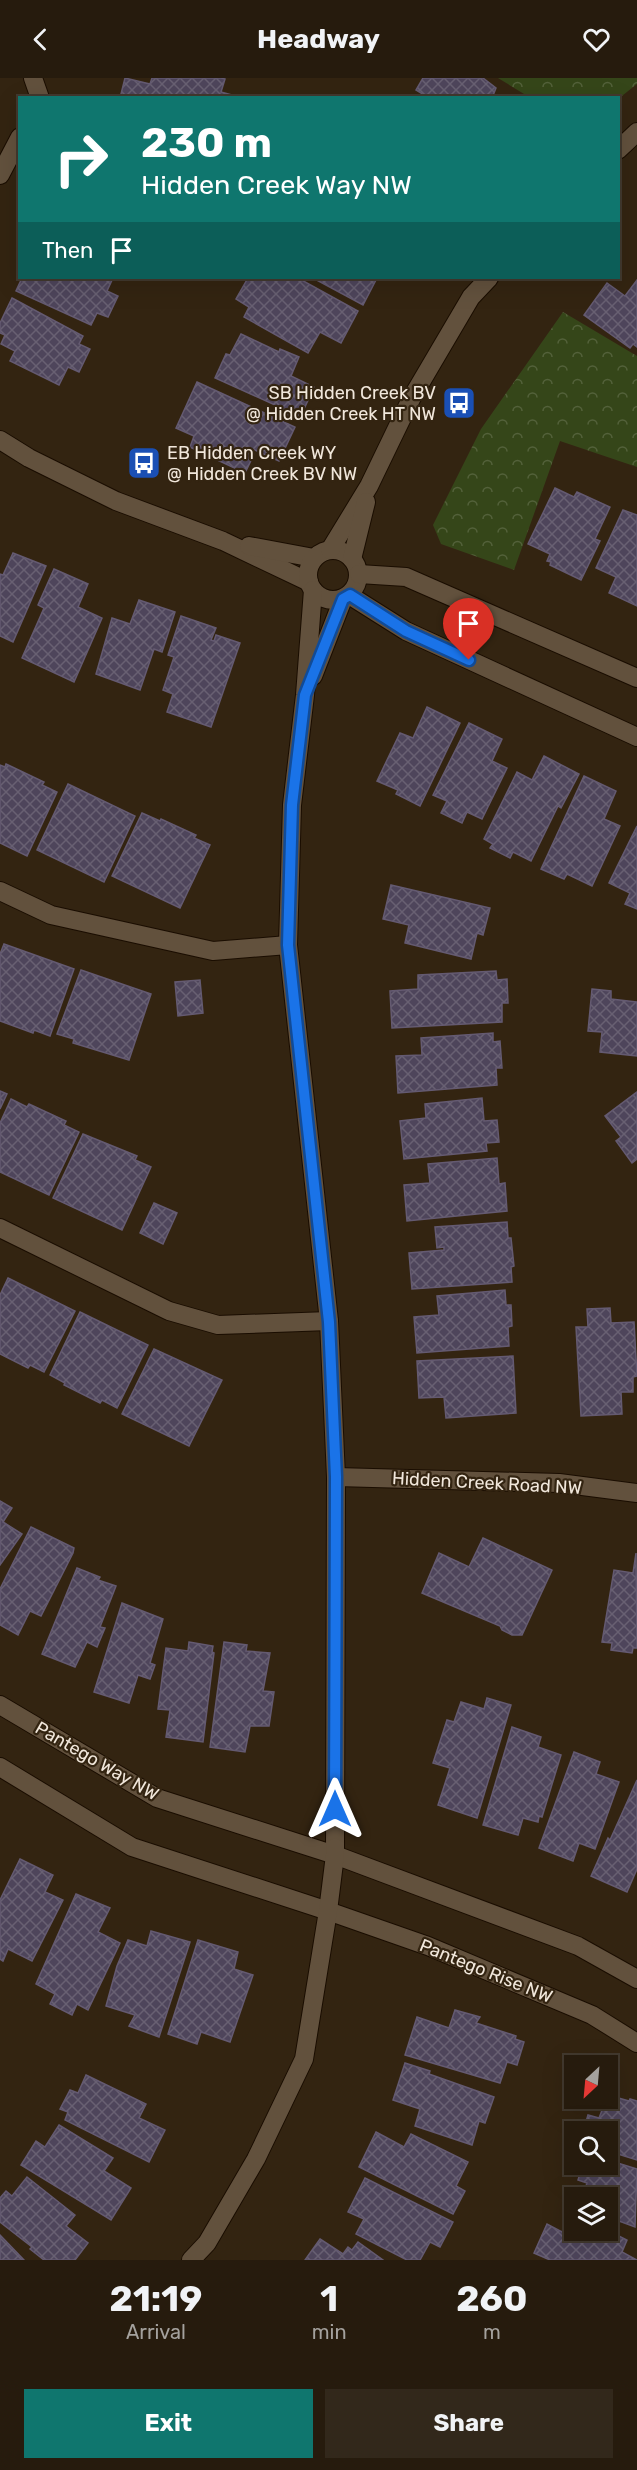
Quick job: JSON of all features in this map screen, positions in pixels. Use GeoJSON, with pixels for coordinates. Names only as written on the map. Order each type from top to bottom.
{"type":"FeatureCollection","features":[{"type":"Feature","properties":{"kind":"street"},"geometry":{"type":"LineString","coordinates":[[33,78],[39,96]]}},
{"type":"Feature","properties":{"kind":"street"},"geometry":{"type":"LineString","coordinates":[[620,148],[637,132]]}},
{"type":"Feature","properties":{"kind":"street"},"geometry":{"type":"LineString","coordinates":[[0,175],[18,141]]}},
{"type":"Feature","properties":{"kind":"street"},"geometry":{"type":"LineString","coordinates":[[191,2260],[207,2243],[256,2159],[304,2059],[335,1855],[336,1477],[329,1322],[288,945],[292,805],[305,695],[311,586],[310,565],[322,554],[369,486],[411,399],[471,297],[488,279]]}},
{"type":"Feature","properties":{"kind":"street"},"geometry":{"type":"LineString","coordinates":[[0,440],[29,458],[116,501],[223,541],[311,586],[319,597],[327,600],[346,597],[406,631],[637,737]]}},
{"type":"Feature","properties":{"kind":"street"},"geometry":{"type":"LineString","coordinates":[[305,695],[346,597],[355,589],[356,566],[369,486]]}},
{"type":"Feature","properties":{"kind":"street"},"geometry":{"type":"LineString","coordinates":[[223,541],[322,554],[346,553],[356,566],[406,577],[637,678]]}},
{"type":"Feature","properties":{"kind":"street"},"geometry":{"type":"LineString","coordinates":[[0,891],[51,915],[213,951],[288,945]]}},
{"type":"Feature","properties":{"kind":"street"},"geometry":{"type":"LineString","coordinates":[[0,1228],[169,1311],[218,1325],[329,1322]]}},
{"type":"Feature","properties":{"kind":"street","name":"Hidden Creek Road NW"},"geometry":{"type":"LineString","coordinates":[[336,1477],[559,1483],[637,1493]]}},
{"type":"Feature","properties":{"kind":"street","name":"Pantego Way NW"},"geometry":{"type":"LineString","coordinates":[[0,1705],[157,1798],[335,1855]]}},
{"type":"Feature","properties":{"kind":"street"},"geometry":{"type":"LineString","coordinates":[[0,1767],[132,1847],[328,1911]]}},
{"type":"Feature","properties":{"kind":"street"},"geometry":{"type":"LineString","coordinates":[[335,1855],[578,1946],[637,1979]]}},
{"type":"Feature","properties":{"kind":"street","name":"Pantego Rise NW"},"geometry":{"type":"LineString","coordinates":[[328,1911],[428,1946],[592,2015],[637,2043]]}},
{"type":"Feature","properties":{"kind":"green space"},"geometry":{"type":"Polygon","coordinates":[[[498,78],[637,78],[637,84],[620,97],[527,96],[498,78]]]}},
{"type":"Feature","properties":{"kind":"green space"},"geometry":{"type":"Polygon","coordinates":[[[563,312],[637,356],[637,467],[560,441],[514,570],[441,544],[433,525],[481,429],[563,312]]]}},
{"type":"Feature","properties":{"kind":"building"},"geometry":{"type":"Polygon","coordinates":[[[125,78],[150,84],[152,78],[221,78],[225,79],[221,92],[232,95],[232,96],[120,96],[125,78]]]}},
{"type":"Feature","properties":{"kind":"building"},"geometry":{"type":"Polygon","coordinates":[[[423,78],[483,78],[496,88],[493,96],[426,96],[416,90],[423,78]]]}},
{"type":"Feature","properties":{"kind":"building"},"geometry":{"type":"Polygon","coordinates":[[[22,279],[113,279],[107,291],[118,296],[108,317],[97,313],[91,325],[16,291],[22,279]]]}},
{"type":"Feature","properties":{"kind":"building"},"geometry":{"type":"Polygon","coordinates":[[[247,279],[300,279],[358,311],[341,343],[320,332],[308,353],[244,317],[249,307],[236,299],[247,279]]]}},
{"type":"Feature","properties":{"kind":"building"},"geometry":{"type":"Polygon","coordinates":[[[315,279],[376,279],[363,305],[315,279]]]}},
{"type":"Feature","properties":{"kind":"building"},"geometry":{"type":"Polygon","coordinates":[[[637,280],[637,347],[633,344],[630,348],[584,315],[607,283],[625,296],[637,280]]]}},
{"type":"Feature","properties":{"kind":"building"},"geometry":{"type":"Polygon","coordinates":[[[12,298],[83,336],[79,344],[90,349],[79,372],[68,367],[59,385],[10,361],[15,351],[1,344],[5,335],[0,333],[0,323],[12,298]]]}},
{"type":"Feature","properties":{"kind":"building"},"geometry":{"type":"Polygon","coordinates":[[[241,334],[279,352],[280,349],[299,357],[291,376],[314,387],[299,420],[282,412],[284,409],[215,378],[226,354],[230,355],[241,334]]]}},
{"type":"Feature","properties":{"kind":"building"},"geometry":{"type":"Polygon","coordinates":[[[197,382],[295,427],[279,461],[246,446],[245,449],[254,454],[245,473],[190,447],[194,436],[176,428],[197,382]]]}},
{"type":"Feature","properties":{"kind":"building"},"geometry":{"type":"Polygon","coordinates":[[[555,488],[574,497],[577,492],[610,507],[595,539],[600,541],[581,580],[550,565],[551,562],[547,561],[550,554],[528,544],[555,488]]]}},
{"type":"Feature","properties":{"kind":"building"},"geometry":{"type":"Polygon","coordinates":[[[623,510],[637,515],[637,606],[609,593],[616,577],[596,568],[623,510]]]}},
{"type":"Feature","properties":{"kind":"building"},"geometry":{"type":"Polygon","coordinates":[[[13,553],[46,566],[13,642],[0,636],[0,574],[3,575],[13,553]]]}},
{"type":"Feature","properties":{"kind":"building"},"geometry":{"type":"Polygon","coordinates":[[[54,569],[88,584],[78,607],[102,618],[74,682],[22,658],[44,608],[38,605],[54,569]]]}},
{"type":"Feature","properties":{"kind":"building"},"geometry":{"type":"Polygon","coordinates":[[[139,600],[175,612],[162,652],[154,649],[140,690],[96,674],[112,618],[130,624],[139,600]]]}},
{"type":"Feature","properties":{"kind":"building"},"geometry":{"type":"Polygon","coordinates":[[[181,616],[216,628],[211,640],[214,641],[216,635],[240,643],[211,727],[167,712],[173,694],[163,690],[174,657],[168,655],[181,616]]]}},
{"type":"Feature","properties":{"kind":"building"},"geometry":{"type":"Polygon","coordinates":[[[427,707],[460,723],[420,806],[396,794],[398,790],[377,781],[400,733],[413,738],[427,707]]]}},
{"type":"Feature","properties":{"kind":"building"},"geometry":{"type":"Polygon","coordinates":[[[469,723],[502,739],[492,761],[507,768],[482,819],[467,812],[462,823],[441,813],[447,801],[433,795],[469,723]]]}},
{"type":"Feature","properties":{"kind":"building"},"geometry":{"type":"Polygon","coordinates":[[[544,756],[579,774],[561,808],[558,806],[531,861],[513,852],[510,858],[490,848],[493,844],[484,839],[517,772],[532,780],[544,756]]]}},
{"type":"Feature","properties":{"kind":"building"},"geometry":{"type":"Polygon","coordinates":[[[6,764],[44,782],[42,785],[57,792],[27,856],[0,843],[0,765],[5,767],[6,764]]]}},
{"type":"Feature","properties":{"kind":"building"},"geometry":{"type":"Polygon","coordinates":[[[584,776],[616,791],[604,819],[620,826],[592,886],[567,874],[564,879],[541,869],[584,776]]]}},
{"type":"Feature","properties":{"kind":"building"},"geometry":{"type":"Polygon","coordinates":[[[68,784],[135,816],[104,882],[37,850],[68,784]]]}},
{"type":"Feature","properties":{"kind":"building"},"geometry":{"type":"Polygon","coordinates":[[[142,813],[196,835],[194,838],[210,845],[180,908],[112,876],[142,813]]]}},
{"type":"Feature","properties":{"kind":"building"},"geometry":{"type":"Polygon","coordinates":[[[637,826],[637,909],[625,904],[630,893],[609,883],[637,826]]]}},
{"type":"Feature","properties":{"kind":"building"},"geometry":{"type":"Polygon","coordinates":[[[391,885],[490,908],[483,935],[477,933],[471,959],[405,943],[409,925],[383,919],[391,885]]]}},
{"type":"Feature","properties":{"kind":"building"},"geometry":{"type":"Polygon","coordinates":[[[4,944],[74,969],[50,1036],[34,1030],[33,1033],[0,1021],[0,954],[4,944]]]}},
{"type":"Feature","properties":{"kind":"building"},"geometry":{"type":"Polygon","coordinates":[[[81,970],[151,994],[129,1060],[73,1043],[74,1039],[57,1034],[81,970]]]}},
{"type":"Feature","properties":{"kind":"building"},"geometry":{"type":"Polygon","coordinates":[[[496,971],[497,980],[507,979],[508,1003],[502,1003],[502,1022],[392,1028],[390,991],[418,989],[418,975],[496,971]]]}},
{"type":"Feature","properties":{"kind":"building"},"geometry":{"type":"Polygon","coordinates":[[[200,980],[203,1013],[178,1016],[175,982],[200,980]]]}},
{"type":"Feature","properties":{"kind":"building"},"geometry":{"type":"Polygon","coordinates":[[[592,989],[611,991],[611,999],[637,1002],[637,1056],[600,1052],[602,1032],[588,1031],[592,989]]]}},
{"type":"Feature","properties":{"kind":"building"},"geometry":{"type":"Polygon","coordinates":[[[493,1033],[493,1042],[500,1041],[502,1068],[496,1068],[497,1085],[398,1093],[396,1056],[422,1055],[421,1038],[493,1033]]]}},
{"type":"Feature","properties":{"kind":"building"},"geometry":{"type":"Polygon","coordinates":[[[0,1091],[7,1094],[0,1109],[0,1091]]]}},
{"type":"Feature","properties":{"kind":"building"},"geometry":{"type":"Polygon","coordinates":[[[637,1092],[637,1159],[632,1163],[616,1141],[621,1137],[605,1116],[637,1092]]]}},
{"type":"Feature","properties":{"kind":"building"},"geometry":{"type":"Polygon","coordinates":[[[482,1098],[484,1121],[497,1120],[499,1142],[486,1143],[487,1151],[404,1159],[400,1121],[426,1118],[425,1104],[482,1098]]]}},
{"type":"Feature","properties":{"kind":"building"},"geometry":{"type":"Polygon","coordinates":[[[11,1099],[27,1107],[29,1104],[66,1121],[64,1125],[79,1132],[49,1195],[0,1172],[0,1123],[11,1099]]]}},
{"type":"Feature","properties":{"kind":"building"},"geometry":{"type":"Polygon","coordinates":[[[83,1134],[137,1156],[135,1160],[151,1167],[122,1230],[53,1198],[83,1134]]]}},
{"type":"Feature","properties":{"kind":"building"},"geometry":{"type":"Polygon","coordinates":[[[497,1158],[499,1184],[505,1183],[507,1211],[407,1221],[404,1185],[430,1183],[428,1164],[497,1158]]]}},
{"type":"Feature","properties":{"kind":"building"},"geometry":{"type":"Polygon","coordinates":[[[154,1203],[177,1213],[163,1244],[140,1233],[154,1203]]]}},
{"type":"Feature","properties":{"kind":"building"},"geometry":{"type":"Polygon","coordinates":[[[507,1222],[514,1266],[511,1267],[512,1282],[412,1289],[409,1253],[444,1250],[444,1247],[437,1248],[435,1227],[507,1222]]]}},
{"type":"Feature","properties":{"kind":"building"},"geometry":{"type":"Polygon","coordinates":[[[8,1278],[75,1311],[44,1372],[30,1365],[28,1368],[0,1354],[0,1295],[8,1278]]]}},
{"type":"Feature","properties":{"kind":"building"},"geometry":{"type":"Polygon","coordinates":[[[505,1290],[506,1305],[511,1305],[512,1326],[508,1327],[509,1346],[417,1353],[414,1317],[439,1315],[437,1296],[505,1290]]]}},
{"type":"Feature","properties":{"kind":"building"},"geometry":{"type":"Polygon","coordinates":[[[610,1308],[611,1323],[634,1322],[637,1376],[633,1377],[633,1392],[621,1392],[622,1414],[581,1416],[576,1327],[588,1327],[587,1309],[610,1308]]]}},
{"type":"Feature","properties":{"kind":"building"},"geometry":{"type":"Polygon","coordinates":[[[80,1312],[148,1345],[117,1408],[102,1400],[100,1403],[64,1385],[65,1383],[50,1375],[80,1312]]]}},
{"type":"Feature","properties":{"kind":"building"},"geometry":{"type":"Polygon","coordinates":[[[154,1349],[222,1380],[189,1446],[122,1414],[154,1349]]]}},
{"type":"Feature","properties":{"kind":"building"},"geometry":{"type":"Polygon","coordinates":[[[513,1356],[516,1413],[446,1418],[444,1397],[419,1398],[417,1361],[513,1356]]]}},
{"type":"Feature","properties":{"kind":"building"},"geometry":{"type":"Polygon","coordinates":[[[0,1501],[12,1508],[3,1522],[22,1534],[0,1565],[0,1501]]]}},
{"type":"Feature","properties":{"kind":"building"},"geometry":{"type":"Polygon","coordinates":[[[31,1527],[74,1548],[41,1616],[30,1611],[18,1635],[0,1625],[0,1589],[31,1527]]]}},
{"type":"Feature","properties":{"kind":"building"},"geometry":{"type":"Polygon","coordinates":[[[483,1538],[552,1570],[522,1635],[512,1635],[502,1630],[500,1626],[422,1593],[439,1553],[469,1567],[483,1538]]]}},
{"type":"Feature","properties":{"kind":"building"},"geometry":{"type":"Polygon","coordinates":[[[636,1553],[637,1648],[633,1648],[632,1653],[611,1650],[612,1643],[602,1642],[614,1570],[633,1573],[636,1553]]]}},
{"type":"Feature","properties":{"kind":"building"},"geometry":{"type":"Polygon","coordinates":[[[77,1568],[100,1577],[98,1580],[116,1586],[100,1627],[105,1628],[97,1647],[87,1642],[75,1667],[42,1654],[77,1568]]]}},
{"type":"Feature","properties":{"kind":"building"},"geometry":{"type":"Polygon","coordinates":[[[122,1603],[163,1619],[150,1663],[155,1665],[150,1679],[138,1675],[129,1703],[94,1692],[122,1603]]]}},
{"type":"Feature","properties":{"kind":"building"},"geometry":{"type":"Polygon","coordinates":[[[189,1642],[213,1646],[212,1652],[214,1653],[203,1742],[166,1737],[170,1710],[158,1709],[166,1648],[188,1651],[189,1642]]]}},
{"type":"Feature","properties":{"kind":"building"},"geometry":{"type":"Polygon","coordinates":[[[224,1642],[247,1645],[246,1651],[270,1653],[263,1691],[274,1692],[269,1726],[250,1726],[245,1752],[210,1747],[224,1642]]]}},
{"type":"Feature","properties":{"kind":"building"},"geometry":{"type":"Polygon","coordinates":[[[487,1698],[511,1705],[477,1818],[438,1805],[450,1768],[433,1763],[447,1720],[454,1722],[461,1702],[484,1709],[487,1698]]]}},
{"type":"Feature","properties":{"kind":"building"},"geometry":{"type":"Polygon","coordinates":[[[512,1727],[541,1737],[538,1747],[561,1755],[542,1817],[539,1816],[538,1822],[523,1818],[518,1835],[483,1825],[512,1727]]]}},
{"type":"Feature","properties":{"kind":"building"},"geometry":{"type":"Polygon","coordinates":[[[574,1752],[600,1762],[596,1774],[619,1782],[595,1849],[579,1843],[573,1861],[539,1848],[574,1752]]]}},
{"type":"Feature","properties":{"kind":"building"},"geometry":{"type":"Polygon","coordinates":[[[637,1780],[637,1869],[627,1892],[591,1876],[637,1780]]]}},
{"type":"Feature","properties":{"kind":"building"},"geometry":{"type":"Polygon","coordinates":[[[20,1859],[53,1875],[45,1892],[63,1900],[32,1961],[8,1949],[3,1961],[0,1959],[0,1900],[20,1859]]]}},
{"type":"Feature","properties":{"kind":"building"},"geometry":{"type":"Polygon","coordinates":[[[76,1894],[110,1908],[98,1932],[120,1943],[88,2010],[77,2004],[72,2015],[50,2004],[55,1994],[36,1984],[76,1894]]]}},
{"type":"Feature","properties":{"kind":"building"},"geometry":{"type":"Polygon","coordinates":[[[151,1931],[190,1942],[159,2037],[129,2026],[135,2015],[106,2006],[117,1966],[128,1940],[147,1946],[151,1931]]]}},
{"type":"Feature","properties":{"kind":"building"},"geometry":{"type":"Polygon","coordinates":[[[198,1940],[238,1952],[234,1969],[253,1975],[230,2042],[201,2032],[197,2044],[168,2034],[198,1940]]]}},
{"type":"Feature","properties":{"kind":"building"},"geometry":{"type":"Polygon","coordinates":[[[455,2010],[480,2017],[476,2023],[516,2036],[515,2039],[524,2042],[517,2065],[507,2062],[500,2083],[405,2055],[417,2017],[449,2028],[455,2010]]]}},
{"type":"Feature","properties":{"kind":"building"},"geometry":{"type":"Polygon","coordinates":[[[405,2063],[494,2097],[485,2123],[479,2121],[472,2145],[415,2126],[420,2109],[393,2100],[405,2063]]]}},
{"type":"Feature","properties":{"kind":"building"},"geometry":{"type":"Polygon","coordinates":[[[86,2075],[146,2104],[139,2118],[165,2130],[149,2162],[65,2120],[68,2112],[60,2109],[70,2090],[78,2093],[86,2075]]]}},
{"type":"Feature","properties":{"kind":"building"},"geometry":{"type":"Polygon","coordinates":[[[618,2098],[637,2101],[637,2160],[618,2154],[618,2121],[586,2121],[588,2115],[599,2118],[603,2109],[618,2109],[618,2098]]]}},
{"type":"Feature","properties":{"kind":"building"},"geometry":{"type":"Polygon","coordinates":[[[59,2125],[113,2158],[104,2171],[131,2188],[111,2220],[21,2165],[36,2141],[45,2147],[59,2125]]]}},
{"type":"Feature","properties":{"kind":"building"},"geometry":{"type":"Polygon","coordinates":[[[376,2132],[404,2147],[411,2134],[468,2162],[456,2186],[465,2191],[453,2214],[359,2167],[376,2132]]]}},
{"type":"Feature","properties":{"kind":"building"},"geometry":{"type":"Polygon","coordinates":[[[618,2163],[637,2169],[635,2227],[618,2221],[618,2187],[586,2187],[587,2183],[578,2180],[580,2175],[618,2175],[618,2163]]]}},
{"type":"Feature","properties":{"kind":"building"},"geometry":{"type":"Polygon","coordinates":[[[27,2177],[75,2215],[66,2226],[88,2243],[75,2260],[44,2260],[30,2249],[32,2247],[0,2222],[0,2198],[6,2191],[12,2196],[27,2177]]]}},
{"type":"Feature","properties":{"kind":"building"},"geometry":{"type":"Polygon","coordinates":[[[365,2178],[453,2222],[440,2247],[430,2242],[420,2260],[407,2260],[356,2234],[364,2219],[348,2212],[365,2178]]]}},
{"type":"Feature","properties":{"kind":"building"},"geometry":{"type":"Polygon","coordinates":[[[547,2224],[562,2232],[564,2228],[564,2241],[618,2241],[618,2236],[627,2240],[622,2252],[637,2260],[550,2260],[534,2253],[547,2224]]]}},
{"type":"Feature","properties":{"kind":"building"},"geometry":{"type":"Polygon","coordinates":[[[0,2235],[24,2260],[0,2260],[0,2235]]]}},
{"type":"Feature","properties":{"kind":"building"},"geometry":{"type":"Polygon","coordinates":[[[320,2239],[343,2254],[348,2247],[352,2250],[358,2242],[383,2260],[305,2260],[320,2239]]]}},
{"type":"Feature","properties":{"kind":"place","name":"SB Hidden Creek BV @ Hidden Creek HT NW"},"geometry":{"type":"Point","coordinates":[459,403]}},
{"type":"Feature","properties":{"kind":"place","name":"EB Hidden Creek WY @ Hidden Creek BV NW"},"geometry":{"type":"Point","coordinates":[144,463]}},
{"type":"Feature","properties":{"kind":"route"},"geometry":{"type":"LineString","coordinates":[[335,1809],[336,1477],[329,1322],[288,945],[292,805],[305,695],[343,599],[350,595],[406,631],[469,660]]}}]}
